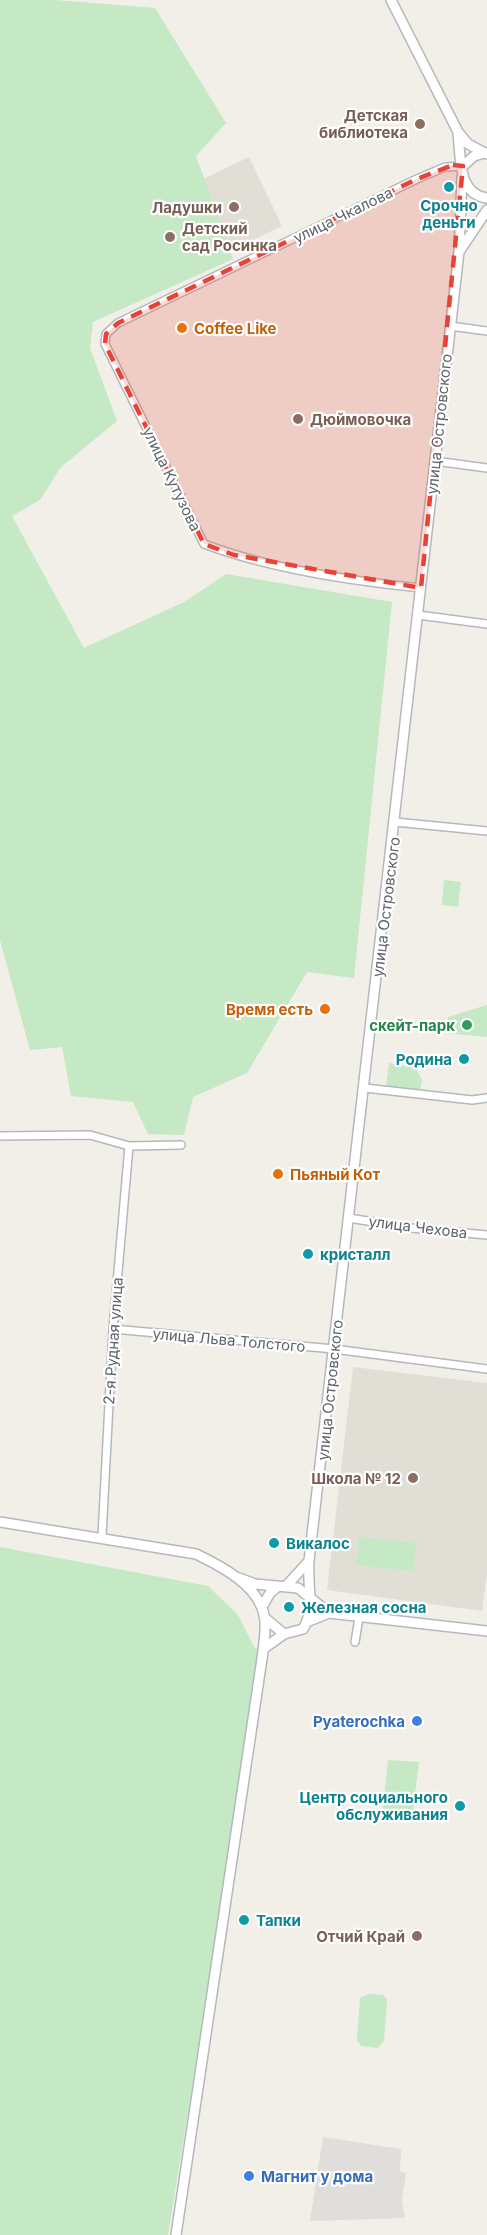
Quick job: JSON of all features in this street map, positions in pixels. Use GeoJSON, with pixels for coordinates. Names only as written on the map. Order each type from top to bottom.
{"type":"FeatureCollection","features":[{"type":"Feature","properties":{"kind":"street"},"geometry":{"type":"LineString","coordinates":[[391,0],[458,132],[468,144],[486,152]]}},
{"type":"Feature","properties":{"kind":"street"},"geometry":{"type":"LineString","coordinates":[[458,132],[463,166]]}},
{"type":"Feature","properties":{"kind":"street"},"geometry":{"type":"LineString","coordinates":[[463,166],[474,156],[486,152]]}},
{"type":"Feature","properties":{"kind":"street","name":"улица Островского"},"geometry":{"type":"LineString","coordinates":[[308,1597],[309,1561],[459,252],[463,166]]}},
{"type":"Feature","properties":{"kind":"street","name":"улица Чкалова"},"geometry":{"type":"LineString","coordinates":[[105,344],[106,334],[118,323],[417,179],[445,167],[463,166]]}},
{"type":"Feature","properties":{"kind":"street"},"geometry":{"type":"LineString","coordinates":[[462,177],[471,192],[487,198]]}},
{"type":"Feature","properties":{"kind":"street","name":"улица Островского"},"geometry":{"type":"LineString","coordinates":[[459,252],[487,210]]}},
{"type":"Feature","properties":{"kind":"street"},"geometry":{"type":"LineString","coordinates":[[450,326],[487,331]]}},
{"type":"Feature","properties":{"kind":"street","name":"улица Кутузова"},"geometry":{"type":"LineString","coordinates":[[105,344],[204,544],[245,558],[374,583],[421,588]]}},
{"type":"Feature","properties":{"kind":"street"},"geometry":{"type":"LineString","coordinates":[[435,461],[487,468]]}},
{"type":"Feature","properties":{"kind":"street"},"geometry":{"type":"LineString","coordinates":[[418,615],[487,624]]}},
{"type":"Feature","properties":{"kind":"street"},"geometry":{"type":"LineString","coordinates":[[395,822],[487,831]]}},
{"type":"Feature","properties":{"kind":"street"},"geometry":{"type":"LineString","coordinates":[[365,1088],[472,1100],[487,1098]]}},
{"type":"Feature","properties":{"kind":"street"},"geometry":{"type":"LineString","coordinates":[[0,1136],[90,1135],[129,1146],[181,1145]]}},
{"type":"Feature","properties":{"kind":"street","name":"2-я Рудная улица"},"geometry":{"type":"LineString","coordinates":[[102,1536],[113,1329],[129,1146]]}},
{"type":"Feature","properties":{"kind":"street","name":"улица Чехова"},"geometry":{"type":"LineString","coordinates":[[349,1218],[411,1228],[487,1235]]}},
{"type":"Feature","properties":{"kind":"street","name":"улица Льва Толстого"},"geometry":{"type":"LineString","coordinates":[[113,1329],[334,1349],[487,1369]]}},
{"type":"Feature","properties":{"kind":"street"},"geometry":{"type":"LineString","coordinates":[[0,1522],[102,1536],[196,1554],[222,1566],[237,1577],[262,1607],[265,1618],[263,1648],[176,2235]]}},
{"type":"Feature","properties":{"kind":"street"},"geometry":{"type":"LineString","coordinates":[[287,1585],[309,1561]]}},
{"type":"Feature","properties":{"kind":"street"},"geometry":{"type":"LineString","coordinates":[[237,1577],[276,1588],[287,1585],[298,1588],[329,1614]]}},
{"type":"Feature","properties":{"kind":"street"},"geometry":{"type":"LineString","coordinates":[[262,1607],[276,1588]]}},
{"type":"Feature","properties":{"kind":"street"},"geometry":{"type":"LineString","coordinates":[[308,1597],[309,1621]]}},
{"type":"Feature","properties":{"kind":"street"},"geometry":{"type":"LineString","coordinates":[[263,1648],[284,1634],[303,1629],[309,1621],[329,1614],[487,1631]]}},
{"type":"Feature","properties":{"kind":"street"},"geometry":{"type":"LineString","coordinates":[[265,1618],[284,1634]]}},
{"type":"Feature","properties":{"kind":"street"},"geometry":{"type":"LineString","coordinates":[[355,1642],[359,1618]]}},
{"type":"Feature","properties":{"kind":"highlighted area"},"geometry":{"type":"Polygon","coordinates":[[[453,165],[463,166],[421,588],[234,555],[204,544],[105,344],[106,334],[118,323],[417,179],[453,165]]]}},
{"type":"Feature","properties":{"kind":"shaded area"},"geometry":{"type":"Polygon","coordinates":[[[249,157],[282,226],[155,287],[122,218],[249,157]]]}},
{"type":"Feature","properties":{"kind":"shaded area","name":"Школа № 12"},"geometry":{"type":"Polygon","coordinates":[[[353,1367],[487,1383],[487,1573],[482,1611],[327,1590],[353,1367]]]}},
{"type":"Feature","properties":{"kind":"shaded area"},"geometry":{"type":"Polygon","coordinates":[[[323,2137],[401,2149],[400,2171],[406,2174],[402,2199],[405,2218],[310,2221],[323,2137]]]}},
{"type":"Feature","properties":{"kind":"green space"},"geometry":{"type":"Polygon","coordinates":[[[0,0],[55,0],[155,8],[226,123],[196,156],[233,259],[93,322],[90,348],[117,421],[61,467],[40,500],[12,516],[84,648],[184,602],[226,574],[392,602],[354,978],[307,972],[247,1073],[193,1097],[184,1135],[148,1134],[133,1102],[71,1096],[62,1047],[30,1050],[0,940],[0,0]]]}},
{"type":"Feature","properties":{"kind":"green space"},"geometry":{"type":"Polygon","coordinates":[[[444,880],[461,882],[458,907],[442,905],[444,880]]]}},
{"type":"Feature","properties":{"kind":"green space","name":"скейт-парк"},"geometry":{"type":"Polygon","coordinates":[[[487,1005],[487,1037],[446,1033],[448,1017],[487,1005]]]}},
{"type":"Feature","properties":{"kind":"green space"},"geometry":{"type":"Polygon","coordinates":[[[389,1063],[416,1068],[422,1080],[420,1092],[386,1088],[389,1063]]]}},
{"type":"Feature","properties":{"kind":"green space"},"geometry":{"type":"Polygon","coordinates":[[[359,1537],[416,1543],[413,1571],[356,1565],[359,1537]]]}},
{"type":"Feature","properties":{"kind":"green space"},"geometry":{"type":"Polygon","coordinates":[[[0,1547],[208,1586],[238,1615],[254,1647],[263,1652],[168,2235],[0,2235],[0,1547]]]}},
{"type":"Feature","properties":{"kind":"green space"},"geometry":{"type":"Polygon","coordinates":[[[388,1760],[419,1762],[413,1812],[383,1809],[388,1760]]]}},
{"type":"Feature","properties":{"kind":"green space"},"geometry":{"type":"Polygon","coordinates":[[[368,1994],[383,1995],[387,1999],[384,2041],[378,2048],[361,2046],[357,2040],[360,1998],[368,1994]]]}},
{"type":"Feature","properties":{"kind":"place","name":"Детская библиотека"},"geometry":{"type":"Point","coordinates":[420,124]}},
{"type":"Feature","properties":{"kind":"place","name":"Срочно деньги"},"geometry":{"type":"Point","coordinates":[449,187]}},
{"type":"Feature","properties":{"kind":"place","name":"Ладушки"},"geometry":{"type":"Point","coordinates":[234,207]}},
{"type":"Feature","properties":{"kind":"place","name":"Детский сад Росинка"},"geometry":{"type":"Point","coordinates":[170,237]}},
{"type":"Feature","properties":{"kind":"place","name":"Coffee Like"},"geometry":{"type":"Point","coordinates":[182,328]}},
{"type":"Feature","properties":{"kind":"place","name":"Дюймовочка"},"geometry":{"type":"Point","coordinates":[298,419]}},
{"type":"Feature","properties":{"kind":"place","name":"Время есть"},"geometry":{"type":"Point","coordinates":[325,1009]}},
{"type":"Feature","properties":{"kind":"place","name":"скейт-парк"},"geometry":{"type":"Point","coordinates":[467,1025]}},
{"type":"Feature","properties":{"kind":"place","name":"Родина"},"geometry":{"type":"Point","coordinates":[464,1059]}},
{"type":"Feature","properties":{"kind":"place","name":"Пьяный Кот"},"geometry":{"type":"Point","coordinates":[278,1174]}},
{"type":"Feature","properties":{"kind":"place","name":"кристалл"},"geometry":{"type":"Point","coordinates":[308,1254]}},
{"type":"Feature","properties":{"kind":"place","name":"Школа № 12"},"geometry":{"type":"Point","coordinates":[413,1478]}},
{"type":"Feature","properties":{"kind":"place","name":"Викалос"},"geometry":{"type":"Point","coordinates":[274,1543]}},
{"type":"Feature","properties":{"kind":"place","name":"Железная сосна"},"geometry":{"type":"Point","coordinates":[289,1607]}},
{"type":"Feature","properties":{"kind":"place","name":"Pyaterochka"},"geometry":{"type":"Point","coordinates":[417,1721]}},
{"type":"Feature","properties":{"kind":"place","name":"Центр социального обслуживания"},"geometry":{"type":"Point","coordinates":[460,1806]}},
{"type":"Feature","properties":{"kind":"place","name":"Тапки"},"geometry":{"type":"Point","coordinates":[244,1920]}},
{"type":"Feature","properties":{"kind":"place","name":"Отчий Край"},"geometry":{"type":"Point","coordinates":[417,1936]}},
{"type":"Feature","properties":{"kind":"place","name":"Магнит у дома"},"geometry":{"type":"Point","coordinates":[249,2176]}}]}
